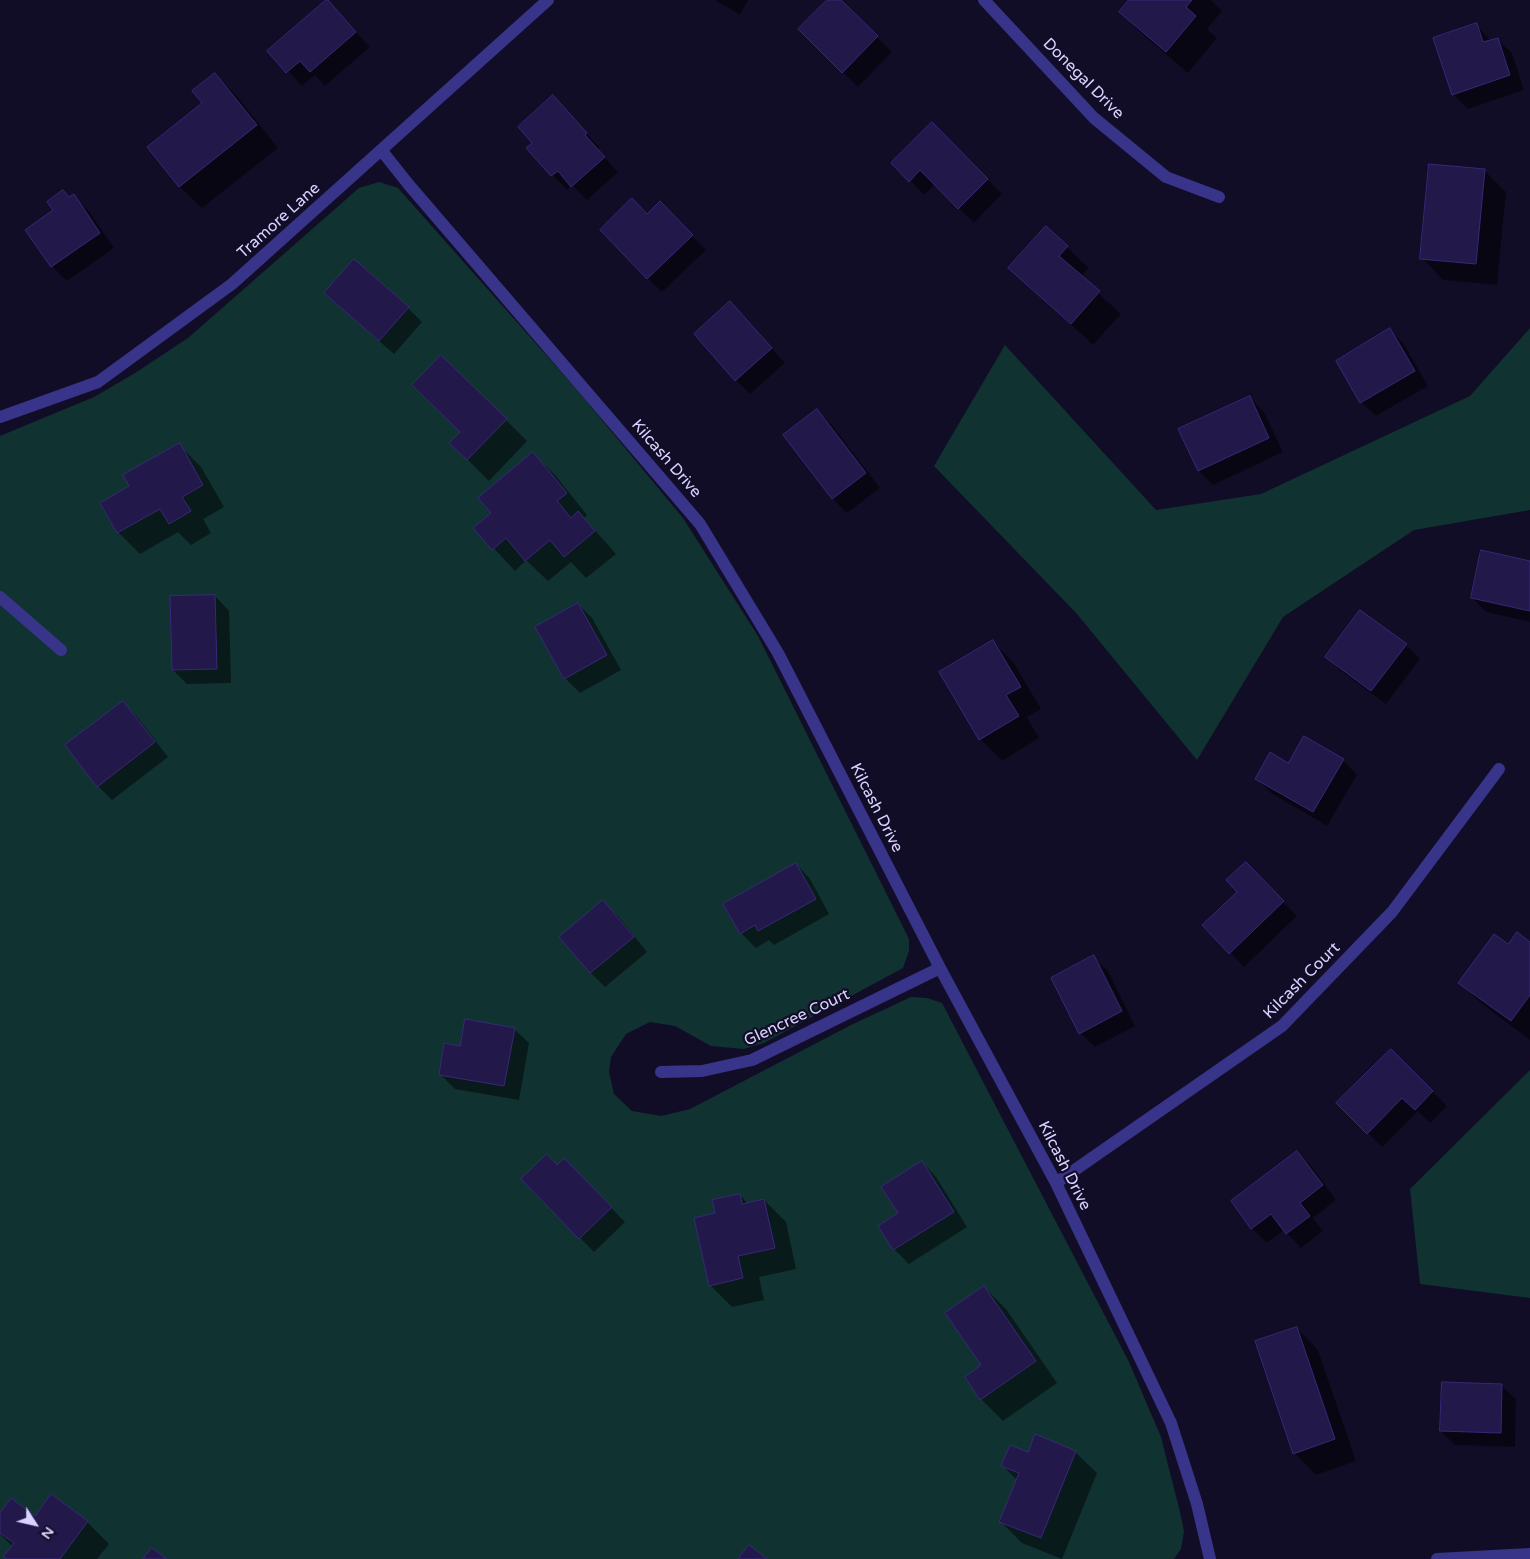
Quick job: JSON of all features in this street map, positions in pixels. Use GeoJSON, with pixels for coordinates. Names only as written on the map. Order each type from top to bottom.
{"type":"FeatureCollection","features":[{"type":"Feature","properties":{"kind":"street","name":"Tramore Lane"},"geometry":{"type":"LineString","coordinates":[[0,417],[98,382],[232,284],[548,0]]}},
{"type":"Feature","properties":{"kind":"street","name":"Donegal Drive"},"geometry":{"type":"LineString","coordinates":[[984,0],[1094,118],[1166,177],[1219,197]]}},
{"type":"Feature","properties":{"kind":"street","name":"Kilcash Drive"},"geometry":{"type":"LineString","coordinates":[[382,151],[409,185],[700,524],[778,653],[940,968],[1056,1183],[1170,1423],[1197,1504],[1210,1559]]}},
{"type":"Feature","properties":{"kind":"street"},"geometry":{"type":"LineString","coordinates":[[0,597],[61,650]]}},
{"type":"Feature","properties":{"kind":"street","name":"Kilcash Court"},"geometry":{"type":"LineString","coordinates":[[1056,1183],[1282,1026],[1392,912],[1499,769]]}},
{"type":"Feature","properties":{"kind":"street","name":"Glencree Court"},"geometry":{"type":"LineString","coordinates":[[661,1072],[702,1070],[752,1060],[940,968]]}},
{"type":"Feature","properties":{"kind":"street"},"geometry":{"type":"LineString","coordinates":[[1437,1559],[1530,1554]]}},
{"type":"Feature","properties":{"kind":"green space"},"geometry":{"type":"Polygon","coordinates":[[[379,182],[398,188],[578,391],[683,518],[758,636],[909,939],[909,951],[903,968],[764,1043],[744,1049],[711,1046],[675,1026],[650,1022],[626,1034],[611,1057],[609,1072],[614,1094],[632,1111],[661,1116],[690,1109],[851,1025],[911,997],[927,998],[942,1003],[1129,1362],[1161,1437],[1184,1531],[1181,1549],[1174,1559],[0,1559],[0,436],[94,397],[188,338],[359,188],[379,182]]]}},
{"type":"Feature","properties":{"kind":"green space"},"geometry":{"type":"Polygon","coordinates":[[[1530,328],[1530,510],[1414,530],[1283,617],[1197,760],[1077,614],[934,466],[1005,345],[1156,510],[1261,494],[1470,396],[1530,328]]]}},
{"type":"Feature","properties":{"kind":"green space"},"geometry":{"type":"Polygon","coordinates":[[[1530,1070],[1530,1298],[1420,1284],[1410,1189],[1530,1070]]]}},
{"type":"Feature","properties":{"kind":"building"},"geometry":{"type":"Polygon","coordinates":[[[326,0],[356,32],[310,72],[300,61],[286,73],[267,51],[326,0]]]}},
{"type":"Feature","properties":{"kind":"building"},"geometry":{"type":"Polygon","coordinates":[[[827,0],[841,0],[878,36],[842,73],[798,29],[827,0]]]}},
{"type":"Feature","properties":{"kind":"building"},"geometry":{"type":"Polygon","coordinates":[[[1129,0],[1192,0],[1186,7],[1196,16],[1166,52],[1119,12],[1129,0]]]}},
{"type":"Feature","properties":{"kind":"building"},"geometry":{"type":"Polygon","coordinates":[[[1477,23],[1483,42],[1498,38],[1510,75],[1452,95],[1433,38],[1477,23]]]}},
{"type":"Feature","properties":{"kind":"building"},"geometry":{"type":"Polygon","coordinates":[[[215,73],[257,125],[179,187],[147,147],[202,103],[192,91],[215,73]]]}},
{"type":"Feature","properties":{"kind":"building"},"geometry":{"type":"Polygon","coordinates":[[[553,95],[587,133],[585,135],[605,157],[571,187],[558,171],[551,176],[526,148],[532,143],[518,127],[553,95]]]}},
{"type":"Feature","properties":{"kind":"building"},"geometry":{"type":"Polygon","coordinates":[[[932,122],[988,179],[958,209],[920,170],[909,182],[891,163],[932,122]]]}},
{"type":"Feature","properties":{"kind":"building"},"geometry":{"type":"Polygon","coordinates":[[[1429,164],[1485,169],[1476,264],[1420,259],[1429,164]]]}},
{"type":"Feature","properties":{"kind":"building"},"geometry":{"type":"Polygon","coordinates":[[[63,190],[69,197],[74,194],[100,233],[51,267],[25,230],[53,210],[47,202],[63,190]]]}},
{"type":"Feature","properties":{"kind":"building"},"geometry":{"type":"Polygon","coordinates":[[[632,198],[647,214],[660,201],[693,235],[647,279],[600,230],[632,198]]]}},
{"type":"Feature","properties":{"kind":"building"},"geometry":{"type":"Polygon","coordinates":[[[1046,226],[1068,246],[1059,256],[1100,291],[1071,324],[1008,268],[1046,226]]]}},
{"type":"Feature","properties":{"kind":"building"},"geometry":{"type":"Polygon","coordinates":[[[354,259],[409,307],[379,341],[324,293],[354,259]]]}},
{"type":"Feature","properties":{"kind":"building"},"geometry":{"type":"Polygon","coordinates":[[[730,301],[772,348],[735,381],[694,334],[730,301]]]}},
{"type":"Feature","properties":{"kind":"building"},"geometry":{"type":"Polygon","coordinates":[[[1390,328],[1415,371],[1360,403],[1336,361],[1390,328]]]}},
{"type":"Feature","properties":{"kind":"building"},"geometry":{"type":"Polygon","coordinates":[[[441,355],[507,419],[467,460],[449,443],[460,432],[412,385],[441,355]]]}},
{"type":"Feature","properties":{"kind":"building"},"geometry":{"type":"Polygon","coordinates":[[[1250,396],[1269,438],[1198,471],[1178,429],[1250,396]]]}},
{"type":"Feature","properties":{"kind":"building"},"geometry":{"type":"Polygon","coordinates":[[[817,409],[866,473],[832,499],[783,435],[817,409]]]}},
{"type":"Feature","properties":{"kind":"building"},"geometry":{"type":"Polygon","coordinates":[[[180,443],[203,485],[182,497],[191,511],[169,524],[160,509],[117,533],[100,503],[129,486],[123,475],[180,443]]]}},
{"type":"Feature","properties":{"kind":"building"},"geometry":{"type":"Polygon","coordinates":[[[533,452],[567,493],[557,501],[571,518],[578,511],[595,531],[564,557],[550,540],[525,561],[506,538],[492,550],[473,528],[491,513],[478,498],[533,452]]]}},
{"type":"Feature","properties":{"kind":"building"},"geometry":{"type":"Polygon","coordinates":[[[1481,550],[1530,561],[1530,611],[1471,598],[1481,550]]]}},
{"type":"Feature","properties":{"kind":"building"},"geometry":{"type":"Polygon","coordinates":[[[215,595],[217,669],[172,670],[170,596],[215,595]]]}},
{"type":"Feature","properties":{"kind":"building"},"geometry":{"type":"Polygon","coordinates":[[[578,603],[607,655],[564,679],[535,627],[578,603]]]}},
{"type":"Feature","properties":{"kind":"building"},"geometry":{"type":"Polygon","coordinates":[[[1360,610],[1407,644],[1371,691],[1325,657],[1360,610]]]}},
{"type":"Feature","properties":{"kind":"building"},"geometry":{"type":"Polygon","coordinates":[[[993,640],[1021,687],[1006,695],[1019,716],[979,740],[939,672],[993,640]]]}},
{"type":"Feature","properties":{"kind":"building"},"geometry":{"type":"Polygon","coordinates":[[[123,701],[155,742],[97,787],[65,745],[123,701]]]}},
{"type":"Feature","properties":{"kind":"building"},"geometry":{"type":"Polygon","coordinates":[[[1304,736],[1344,759],[1313,812],[1255,779],[1270,752],[1288,763],[1304,736]]]}},
{"type":"Feature","properties":{"kind":"building"},"geometry":{"type":"Polygon","coordinates":[[[1246,862],[1284,901],[1229,954],[1202,925],[1237,892],[1226,880],[1246,862]]]}},
{"type":"Feature","properties":{"kind":"building"},"geometry":{"type":"Polygon","coordinates":[[[796,863],[816,899],[758,931],[755,925],[740,934],[723,904],[796,863]]]}},
{"type":"Feature","properties":{"kind":"building"},"geometry":{"type":"Polygon","coordinates":[[[603,900],[634,937],[590,973],[559,937],[603,900]]]}},
{"type":"Feature","properties":{"kind":"building"},"geometry":{"type":"Polygon","coordinates":[[[1517,932],[1530,942],[1530,995],[1511,1021],[1458,983],[1494,934],[1508,944],[1517,932]]]}},
{"type":"Feature","properties":{"kind":"building"},"geometry":{"type":"Polygon","coordinates":[[[1094,955],[1122,1011],[1079,1034],[1051,978],[1094,955]]]}},
{"type":"Feature","properties":{"kind":"building"},"geometry":{"type":"Polygon","coordinates":[[[465,1019],[515,1028],[504,1086],[439,1075],[444,1043],[460,1046],[465,1019]]]}},
{"type":"Feature","properties":{"kind":"building"},"geometry":{"type":"Polygon","coordinates":[[[1391,1049],[1433,1091],[1415,1110],[1402,1098],[1367,1134],[1336,1103],[1391,1049]]]}},
{"type":"Feature","properties":{"kind":"building"},"geometry":{"type":"Polygon","coordinates":[[[1297,1151],[1323,1185],[1300,1203],[1310,1216],[1286,1234],[1271,1214],[1251,1229],[1231,1201],[1297,1151]]]}},
{"type":"Feature","properties":{"kind":"building"},"geometry":{"type":"Polygon","coordinates":[[[547,1154],[557,1165],[564,1158],[612,1207],[579,1239],[521,1179],[547,1154]]]}},
{"type":"Feature","properties":{"kind":"building"},"geometry":{"type":"Polygon","coordinates":[[[922,1161],[954,1212],[893,1250],[878,1226],[898,1213],[881,1187],[922,1161]]]}},
{"type":"Feature","properties":{"kind":"building"},"geometry":{"type":"Polygon","coordinates":[[[740,1194],[742,1204],[764,1199],[775,1248],[738,1256],[743,1278],[709,1286],[694,1218],[715,1213],[712,1200],[740,1194]]]}},
{"type":"Feature","properties":{"kind":"building"},"geometry":{"type":"Polygon","coordinates":[[[984,1286],[1036,1361],[980,1400],[965,1377],[981,1365],[945,1313],[984,1286]]]}},
{"type":"Feature","properties":{"kind":"building"},"geometry":{"type":"Polygon","coordinates":[[[1297,1327],[1335,1439],[1293,1454],[1255,1341],[1297,1327]]]}},
{"type":"Feature","properties":{"kind":"building"},"geometry":{"type":"Polygon","coordinates":[[[1442,1382],[1502,1384],[1501,1433],[1440,1431],[1442,1382]]]}},
{"type":"Feature","properties":{"kind":"building"},"geometry":{"type":"Polygon","coordinates":[[[1035,1434],[1076,1451],[1041,1538],[999,1522],[1019,1473],[1001,1466],[1010,1445],[1028,1452],[1035,1434]]]}},
{"type":"Feature","properties":{"kind":"building"},"geometry":{"type":"Polygon","coordinates":[[[51,1494],[88,1521],[60,1559],[6,1559],[3,1557],[14,1543],[0,1533],[0,1513],[11,1498],[35,1516],[51,1494]]]}},
{"type":"Feature","properties":{"kind":"building"},"geometry":{"type":"Polygon","coordinates":[[[749,1545],[767,1559],[738,1559],[749,1545]]]}},
{"type":"Feature","properties":{"kind":"building"},"geometry":{"type":"Polygon","coordinates":[[[152,1548],[167,1559],[143,1559],[152,1548]]]}}]}
